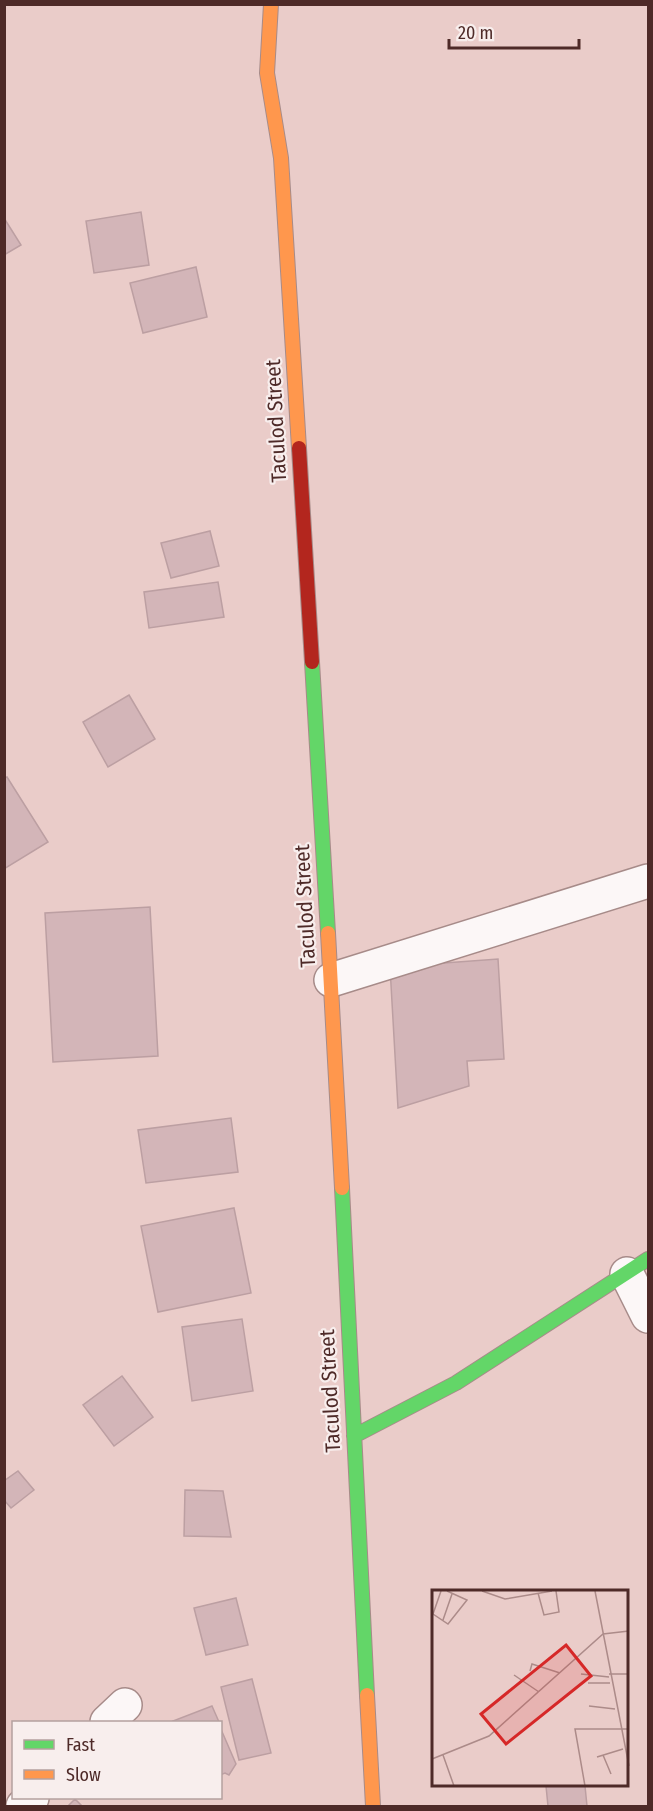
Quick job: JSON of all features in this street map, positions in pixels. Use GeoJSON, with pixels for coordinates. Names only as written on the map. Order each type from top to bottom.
{"type":"FeatureCollection","features":[{"type":"Feature","properties":{"kind":"street","name":"Taculod Street"},"geometry":{"type":"LineString","coordinates":[[271,4],[267,73],[281,158],[331,980],[373,1806]]}},
{"type":"Feature","properties":{"kind":"street"},"geometry":{"type":"LineString","coordinates":[[331,980],[648,880]]}},
{"type":"Feature","properties":{"kind":"street"},"geometry":{"type":"LineString","coordinates":[[354,1436],[456,1383],[638,1267],[648,1316]]}},
{"type":"Feature","properties":{"kind":"building"},"geometry":{"type":"Polygon","coordinates":[[[141,212],[149,265],[94,273],[86,221],[141,212]]]}},
{"type":"Feature","properties":{"kind":"building"},"geometry":{"type":"Polygon","coordinates":[[[4,218],[21,245],[4,255],[4,218]]]}},
{"type":"Feature","properties":{"kind":"building"},"geometry":{"type":"Polygon","coordinates":[[[196,267],[207,317],[143,333],[130,283],[196,267]]]}},
{"type":"Feature","properties":{"kind":"building"},"geometry":{"type":"Polygon","coordinates":[[[210,531],[219,566],[171,578],[161,543],[210,531]]]}},
{"type":"Feature","properties":{"kind":"building"},"geometry":{"type":"Polygon","coordinates":[[[218,582],[224,617],[149,628],[144,592],[218,582]]]}},
{"type":"Feature","properties":{"kind":"building"},"geometry":{"type":"Polygon","coordinates":[[[129,695],[155,739],[108,767],[83,722],[129,695]]]}},
{"type":"Feature","properties":{"kind":"building"},"geometry":{"type":"Polygon","coordinates":[[[7,777],[48,842],[4,869],[4,778],[7,777]]]}},
{"type":"Feature","properties":{"kind":"building"},"geometry":{"type":"Polygon","coordinates":[[[150,907],[158,1056],[53,1062],[45,913],[150,907]]]}},
{"type":"Feature","properties":{"kind":"building"},"geometry":{"type":"Polygon","coordinates":[[[498,959],[504,1059],[467,1061],[469,1086],[398,1108],[390,967],[498,959]]]}},
{"type":"Feature","properties":{"kind":"building"},"geometry":{"type":"Polygon","coordinates":[[[231,1118],[238,1172],[146,1183],[138,1130],[231,1118]]]}},
{"type":"Feature","properties":{"kind":"building"},"geometry":{"type":"Polygon","coordinates":[[[234,1208],[251,1293],[158,1312],[141,1226],[234,1208]]]}},
{"type":"Feature","properties":{"kind":"building"},"geometry":{"type":"Polygon","coordinates":[[[242,1319],[253,1391],[192,1401],[182,1327],[242,1319]]]}},
{"type":"Feature","properties":{"kind":"building"},"geometry":{"type":"Polygon","coordinates":[[[122,1376],[153,1417],[114,1446],[83,1405],[122,1376]]]}},
{"type":"Feature","properties":{"kind":"building"},"geometry":{"type":"Polygon","coordinates":[[[18,1471],[34,1490],[11,1508],[4,1500],[4,1481],[18,1471]]]}},
{"type":"Feature","properties":{"kind":"building"},"geometry":{"type":"Polygon","coordinates":[[[185,1490],[223,1491],[231,1537],[184,1536],[185,1490]]]}},
{"type":"Feature","properties":{"kind":"building"},"geometry":{"type":"Polygon","coordinates":[[[236,1598],[248,1645],[206,1655],[194,1608],[236,1598]]]}},
{"type":"Feature","properties":{"kind":"building"},"geometry":{"type":"Polygon","coordinates":[[[252,1679],[271,1753],[239,1760],[221,1687],[252,1679]]]}},
{"type":"Feature","properties":{"kind":"building"},"geometry":{"type":"Polygon","coordinates":[[[212,1706],[219,1721],[173,1721],[212,1706]]]}},
{"type":"Feature","properties":{"kind":"building"},"geometry":{"type":"Polygon","coordinates":[[[222,1732],[236,1764],[229,1775],[222,1774],[222,1732]]]}},
{"type":"Feature","properties":{"kind":"building"},"geometry":{"type":"Polygon","coordinates":[[[546,1787],[585,1787],[587,1806],[548,1806],[546,1787]]]}},
{"type":"Feature","properties":{"kind":"building"},"geometry":{"type":"Polygon","coordinates":[[[75,1799],[82,1806],[68,1806],[75,1799]]]}},
{"type":"Feature","properties":{"kind":"traffic: fast"},"geometry":{"type":"LineString","coordinates":[[312,662],[328,933]]}},
{"type":"Feature","properties":{"kind":"traffic: fast"},"geometry":{"type":"LineString","coordinates":[[342,1188],[367,1695]]}},
{"type":"Feature","properties":{"kind":"traffic: fast"},"geometry":{"type":"LineString","coordinates":[[354,1436],[456,1383],[648,1259]]}},
{"type":"Feature","properties":{"kind":"traffic: slow"},"geometry":{"type":"LineString","coordinates":[[271,4],[267,73],[281,158],[299,448]]}},
{"type":"Feature","properties":{"kind":"traffic: slow"},"geometry":{"type":"LineString","coordinates":[[328,933],[342,1188]]}},
{"type":"Feature","properties":{"kind":"traffic: slow"},"geometry":{"type":"LineString","coordinates":[[367,1695],[373,1806]]}},
{"type":"Feature","properties":{"kind":"traffic: jam"},"geometry":{"type":"LineString","coordinates":[[299,448],[312,662]]}}]}
